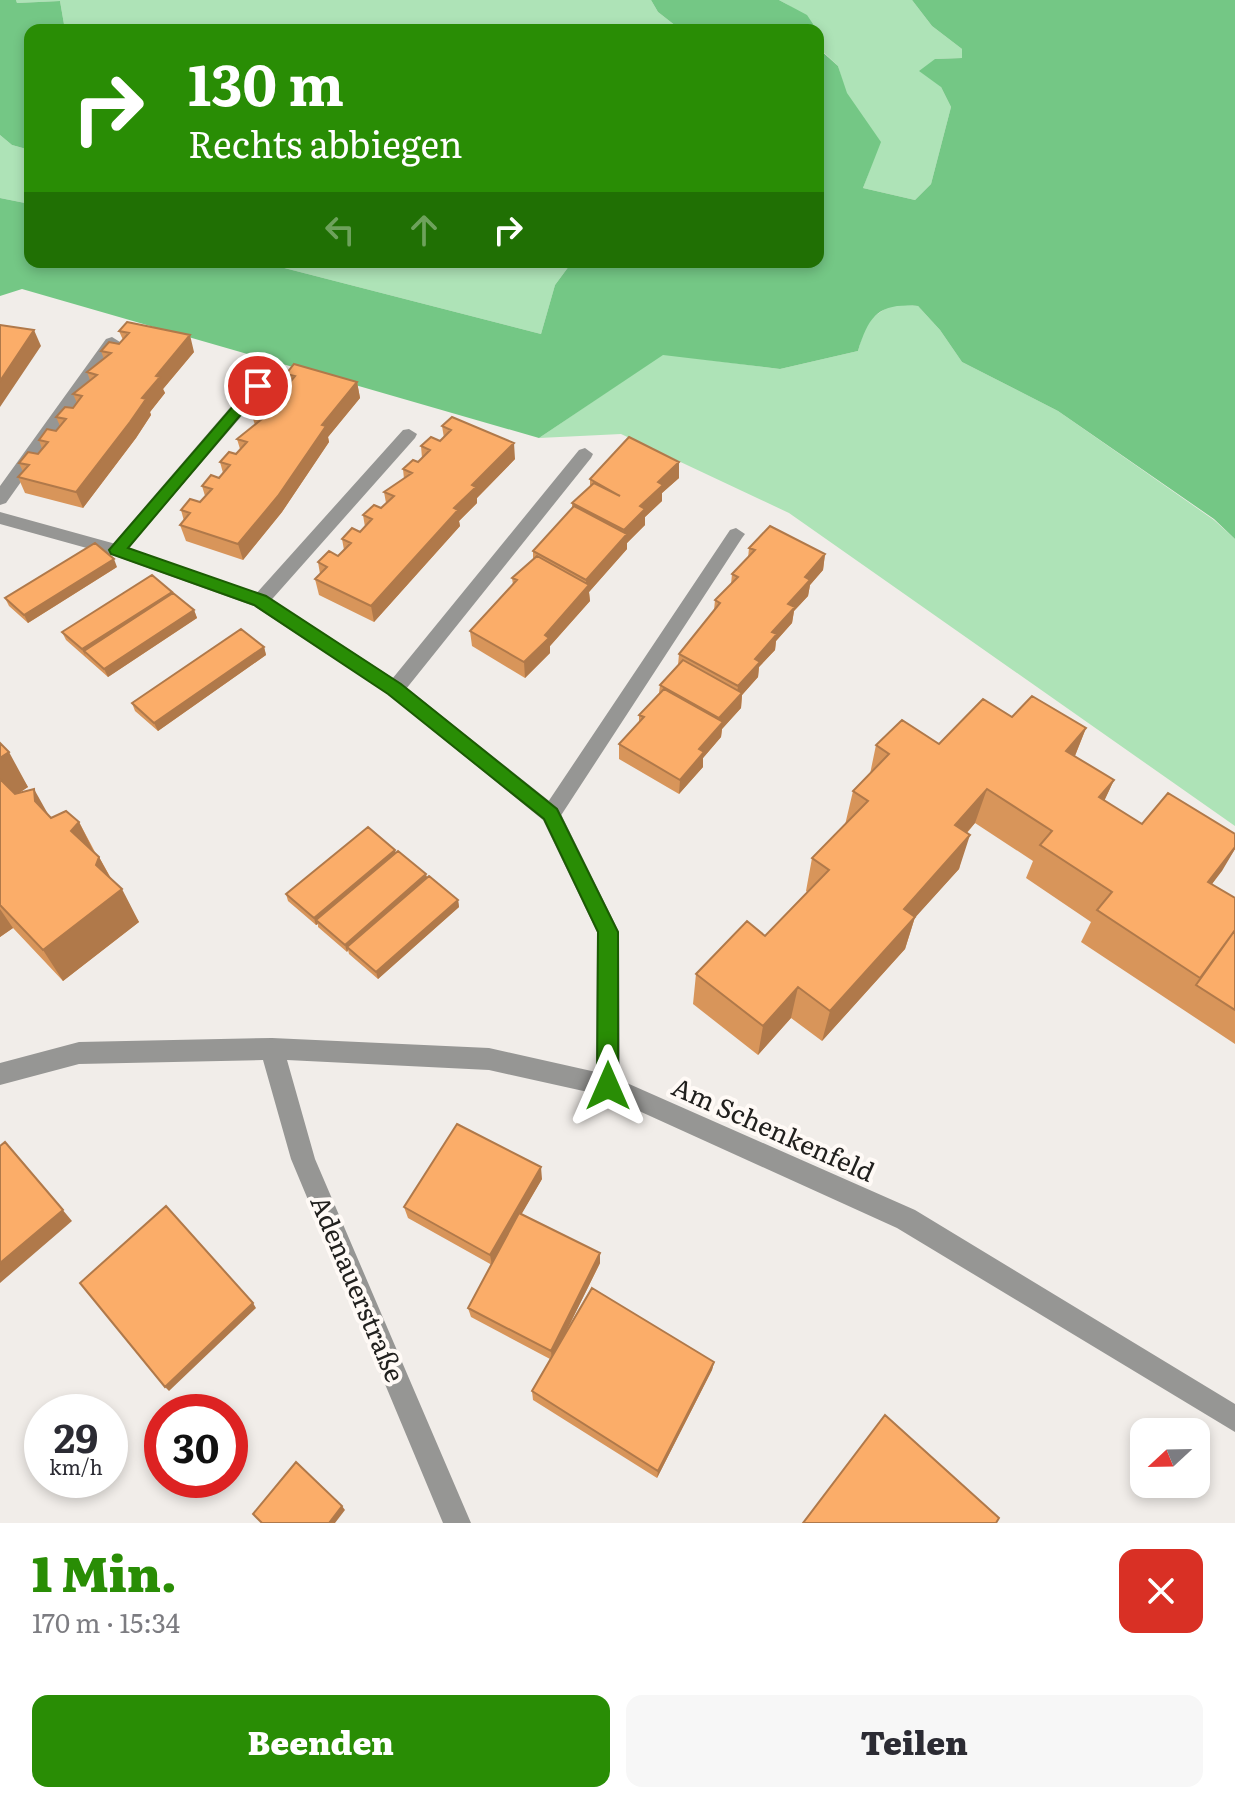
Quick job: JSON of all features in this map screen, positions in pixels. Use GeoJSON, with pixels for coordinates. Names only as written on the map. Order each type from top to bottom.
{"type":"FeatureCollection","features":[{"type":"Feature","properties":{"kind":"street"},"geometry":{"type":"LineString","coordinates":[[0,499],[112,342]]}},
{"type":"Feature","properties":{"kind":"street"},"geometry":{"type":"LineString","coordinates":[[117,550],[258,386]]}},
{"type":"Feature","properties":{"kind":"street"},"geometry":{"type":"LineString","coordinates":[[260,601],[409,434]]}},
{"type":"Feature","properties":{"kind":"street"},"geometry":{"type":"LineString","coordinates":[[395,689],[585,454]]}},
{"type":"Feature","properties":{"kind":"street"},"geometry":{"type":"LineString","coordinates":[[0,518],[117,550],[260,601],[395,689],[551,814],[608,932],[608,1086]]}},
{"type":"Feature","properties":{"kind":"street"},"geometry":{"type":"LineString","coordinates":[[551,814],[736,534]]}},
{"type":"Feature","properties":{"kind":"street","name":"Am Schenkenfeld"},"geometry":{"type":"LineString","coordinates":[[0,1074],[79,1053],[272,1049],[489,1059],[608,1086],[906,1219],[1235,1419]]}},
{"type":"Feature","properties":{"kind":"street","name":"Adenauerstraße"},"geometry":{"type":"LineString","coordinates":[[272,1049],[303,1159],[457,1523]]}},
{"type":"Feature","properties":{"kind":"green space"},"geometry":{"type":"Polygon","coordinates":[[[0,0],[16,0],[17,3],[60,1],[64,24],[24,24],[24,148],[12,145],[0,135],[0,0]]]}},
{"type":"Feature","properties":{"kind":"green space"},"geometry":{"type":"Polygon","coordinates":[[[16,0],[651,0],[658,12],[673,24],[64,24],[60,1],[17,3],[16,0]]]}},
{"type":"Feature","properties":{"kind":"green space"},"geometry":{"type":"Polygon","coordinates":[[[651,0],[779,0],[807,15],[813,24],[673,24],[658,12],[651,0]]]}},
{"type":"Feature","properties":{"kind":"green space"},"geometry":{"type":"Polygon","coordinates":[[[779,0],[912,0],[932,26],[962,49],[962,58],[935,59],[941,87],[951,107],[931,184],[915,200],[863,188],[880,142],[846,93],[838,66],[824,53],[824,24],[811,24],[779,0]]]}},
{"type":"Feature","properties":{"kind":"green space"},"geometry":{"type":"Polygon","coordinates":[[[912,0],[1235,0],[1235,539],[1214,519],[1058,411],[962,362],[940,330],[918,306],[894,307],[878,314],[867,328],[858,351],[780,369],[663,355],[539,438],[22,289],[0,296],[0,198],[24,203],[24,268],[284,268],[541,334],[555,285],[568,268],[824,268],[824,53],[838,66],[847,93],[881,142],[863,188],[915,200],[931,184],[951,107],[941,87],[919,71],[935,59],[962,58],[962,49],[932,26],[912,0]]]}},
{"type":"Feature","properties":{"kind":"green space"},"geometry":{"type":"Polygon","coordinates":[[[0,135],[12,145],[24,148],[24,203],[0,198],[0,135]]]}},
{"type":"Feature","properties":{"kind":"green space"},"geometry":{"type":"Polygon","coordinates":[[[284,268],[568,268],[555,285],[541,334],[284,268]]]}},
{"type":"Feature","properties":{"kind":"green space"},"geometry":{"type":"Polygon","coordinates":[[[892,304],[918,306],[940,330],[962,362],[1058,411],[1214,520],[1235,539],[1235,826],[789,513],[621,434],[539,438],[663,354],[780,369],[858,351],[866,322],[892,304]]]}},
{"type":"Feature","properties":{"kind":"building"},"geometry":{"type":"Polygon","coordinates":[[[127,322],[190,335],[156,376],[160,377],[142,398],[146,399],[76,492],[18,477],[29,465],[19,463],[28,452],[38,454],[48,442],[39,440],[47,429],[56,431],[66,419],[56,417],[65,407],[73,408],[82,396],[73,394],[97,375],[87,372],[111,353],[101,351],[109,342],[119,344],[129,333],[119,331],[127,322]]]}},
{"type":"Feature","properties":{"kind":"building"},"geometry":{"type":"Polygon","coordinates":[[[0,325],[34,330],[0,381],[0,325]]]}},
{"type":"Feature","properties":{"kind":"building"},"geometry":{"type":"Polygon","coordinates":[[[294,364],[357,382],[322,425],[326,426],[278,496],[238,544],[180,525],[190,513],[181,510],[190,499],[200,502],[212,489],[202,486],[211,475],[219,478],[230,465],[220,462],[229,452],[236,454],[247,442],[237,439],[262,419],[252,416],[277,397],[268,394],[275,384],[286,387],[295,376],[286,374],[294,364]]]}},
{"type":"Feature","properties":{"kind":"building"},"geometry":{"type":"Polygon","coordinates":[[[452,417],[514,443],[472,485],[476,487],[454,508],[458,510],[371,606],[315,579],[327,567],[318,562],[329,551],[338,556],[351,543],[342,539],[352,528],[360,532],[372,519],[363,515],[374,505],[381,508],[394,496],[384,492],[412,473],[403,469],[413,460],[418,462],[430,450],[421,446],[431,437],[440,441],[451,430],[442,426],[452,417]]]}},
{"type":"Feature","properties":{"kind":"building"},"geometry":{"type":"Polygon","coordinates":[[[629,437],[679,462],[658,482],[663,485],[640,506],[645,509],[624,530],[572,503],[594,483],[620,496],[590,479],[629,437]]]}},
{"type":"Feature","properties":{"kind":"building"},"geometry":{"type":"Polygon","coordinates":[[[574,506],[627,534],[586,580],[533,551],[574,506]]]}},
{"type":"Feature","properties":{"kind":"building"},"geometry":{"type":"Polygon","coordinates":[[[770,526],[825,554],[805,577],[810,580],[788,604],[795,607],[772,632],[777,634],[755,659],[760,662],[738,686],[679,654],[720,603],[715,600],[738,577],[732,574],[755,550],[749,548],[770,526]]]}},
{"type":"Feature","properties":{"kind":"building"},"geometry":{"type":"Polygon","coordinates":[[[95,543],[114,559],[24,615],[5,598],[95,543]]]}},
{"type":"Feature","properties":{"kind":"building"},"geometry":{"type":"Polygon","coordinates":[[[537,556],[589,585],[545,635],[549,638],[524,662],[470,631],[517,580],[512,578],[537,556]]]}},
{"type":"Feature","properties":{"kind":"building"},"geometry":{"type":"Polygon","coordinates":[[[152,575],[172,592],[82,649],[62,632],[152,575]]]}},
{"type":"Feature","properties":{"kind":"building"},"geometry":{"type":"Polygon","coordinates":[[[173,593],[194,610],[104,669],[84,651],[173,593]]]}},
{"type":"Feature","properties":{"kind":"building"},"geometry":{"type":"Polygon","coordinates":[[[241,629],[264,647],[154,723],[132,703],[241,629]]]}},
{"type":"Feature","properties":{"kind":"building"},"geometry":{"type":"Polygon","coordinates":[[[683,660],[742,693],[719,718],[660,685],[683,660]]]}},
{"type":"Feature","properties":{"kind":"building"},"geometry":{"type":"Polygon","coordinates":[[[664,689],[723,722],[699,749],[704,752],[680,780],[619,744],[644,717],[639,715],[664,689]]]}},
{"type":"Feature","properties":{"kind":"building"},"geometry":{"type":"Polygon","coordinates":[[[1032,696],[1086,728],[1066,751],[1114,780],[1099,797],[1142,824],[1168,793],[1235,834],[1235,847],[1208,882],[1235,898],[1235,930],[1200,978],[1097,910],[1112,892],[1040,845],[1052,831],[987,789],[955,825],[970,835],[904,909],[915,917],[830,1011],[798,987],[763,1026],[696,974],[747,921],[765,936],[829,870],[812,858],[868,801],[853,791],[889,754],[876,745],[902,720],[939,744],[983,699],[1012,717],[1032,696]]]}},
{"type":"Feature","properties":{"kind":"building"},"geometry":{"type":"Polygon","coordinates":[[[0,743],[9,752],[0,758],[0,743]]]}},
{"type":"Feature","properties":{"kind":"building"},"geometry":{"type":"Polygon","coordinates":[[[0,779],[15,794],[34,789],[35,801],[51,818],[66,811],[79,822],[71,831],[99,857],[96,865],[122,889],[43,950],[0,905],[0,779]]]}},
{"type":"Feature","properties":{"kind":"building"},"geometry":{"type":"Polygon","coordinates":[[[368,827],[395,850],[314,918],[286,894],[368,827]]]}},
{"type":"Feature","properties":{"kind":"building"},"geometry":{"type":"Polygon","coordinates":[[[398,851],[426,874],[345,945],[316,920],[398,851]]]}},
{"type":"Feature","properties":{"kind":"building"},"geometry":{"type":"Polygon","coordinates":[[[429,876],[458,900],[376,972],[347,947],[429,876]]]}},
{"type":"Feature","properties":{"kind":"building"},"geometry":{"type":"Polygon","coordinates":[[[1235,930],[1235,1010],[1196,985],[1235,930]]]}},
{"type":"Feature","properties":{"kind":"building"},"geometry":{"type":"Polygon","coordinates":[[[457,1124],[541,1167],[490,1255],[404,1207],[457,1124]]]}},
{"type":"Feature","properties":{"kind":"building"},"geometry":{"type":"Polygon","coordinates":[[[5,1142],[63,1210],[0,1263],[0,1146],[5,1142]]]}},
{"type":"Feature","properties":{"kind":"building"},"geometry":{"type":"Polygon","coordinates":[[[166,1206],[253,1303],[165,1387],[80,1283],[166,1206]]]}},
{"type":"Feature","properties":{"kind":"building"},"geometry":{"type":"Polygon","coordinates":[[[519,1213],[600,1253],[551,1351],[468,1308],[519,1213]]]}},
{"type":"Feature","properties":{"kind":"building"},"geometry":{"type":"Polygon","coordinates":[[[592,1288],[714,1362],[658,1471],[532,1391],[592,1288]]]}},
{"type":"Feature","properties":{"kind":"building"},"geometry":{"type":"Polygon","coordinates":[[[885,1415],[999,1518],[996,1523],[803,1523],[885,1415]]]}},
{"type":"Feature","properties":{"kind":"building"},"geometry":{"type":"Polygon","coordinates":[[[296,1462],[342,1506],[329,1523],[262,1523],[253,1514],[296,1462]]]}},
{"type":"Feature","properties":{"kind":"route"},"geometry":{"type":"LineString","coordinates":[[258,386],[117,550],[260,601],[395,689],[551,814],[608,932],[608,1086]]}}]}
